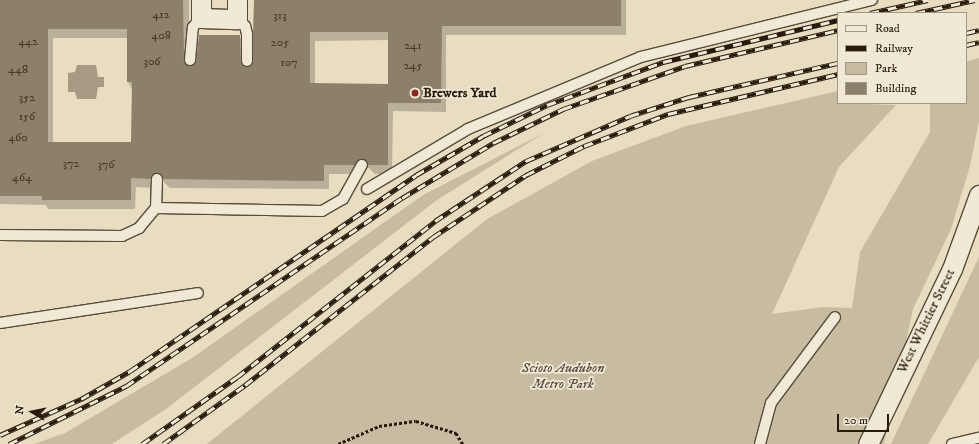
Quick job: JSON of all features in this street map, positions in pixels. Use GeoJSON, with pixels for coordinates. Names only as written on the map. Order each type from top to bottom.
{"type":"FeatureCollection","features":[{"type":"Feature","properties":{"kind":"street"},"geometry":{"type":"LineString","coordinates":[[201,9],[237,19],[237,0]]}},
{"type":"Feature","properties":{"kind":"street","name":"West Whittier Street"},"geometry":{"type":"LineString","coordinates":[[868,444],[955,262],[979,195]]}},
{"type":"Feature","properties":{"kind":"lane"},"geometry":{"type":"LineString","coordinates":[[367,189],[468,129],[641,57],[872,0]]}},
{"type":"Feature","properties":{"kind":"lane"},"geometry":{"type":"LineString","coordinates":[[190,60],[192,32],[201,9]]}},
{"type":"Feature","properties":{"kind":"lane"},"geometry":{"type":"LineString","coordinates":[[237,19],[245,26],[248,34],[247,60]]}},
{"type":"Feature","properties":{"kind":"lane"},"geometry":{"type":"LineString","coordinates":[[156,208],[308,211],[331,208],[343,199],[362,165]]}},
{"type":"Feature","properties":{"kind":"lane"},"geometry":{"type":"LineString","coordinates":[[0,235],[122,236],[139,228],[156,208],[156,179]]}},
{"type":"Feature","properties":{"kind":"lane"},"geometry":{"type":"LineString","coordinates":[[0,323],[198,293]]}},
{"type":"Feature","properties":{"kind":"lane"},"geometry":{"type":"LineString","coordinates":[[760,444],[771,403],[835,318]]}},
{"type":"Feature","properties":{"kind":"lane"},"geometry":{"type":"LineString","coordinates":[[952,444],[979,438]]}},
{"type":"Feature","properties":{"kind":"path"},"geometry":{"type":"LineString","coordinates":[[338,444],[378,426],[416,421],[456,433],[463,444]]}},
{"type":"Feature","properties":{"kind":"green space","name":"Scioto Audubon Metro Park"},"geometry":{"type":"Polygon","coordinates":[[[979,58],[979,121],[970,166],[951,229],[913,309],[884,444],[207,444],[487,219],[592,161],[686,126],[837,91],[837,104],[896,105],[839,167],[772,314],[823,307],[852,308],[860,252],[930,132],[930,104],[967,104],[967,62],[979,58]]]}},
{"type":"Feature","properties":{"kind":"green space"},"geometry":{"type":"Polygon","coordinates":[[[544,133],[437,200],[166,409],[112,444],[34,444],[65,433],[192,358],[423,195],[544,133]]]}},
{"type":"Feature","properties":{"kind":"green space"},"geometry":{"type":"Polygon","coordinates":[[[979,257],[979,357],[928,444],[891,444],[979,257]]]}},
{"type":"Feature","properties":{"kind":"shaded area"},"geometry":{"type":"Polygon","coordinates":[[[77,65],[96,65],[98,77],[104,77],[104,87],[98,87],[96,99],[77,99],[75,92],[68,92],[68,73],[75,72],[77,65]]]}},
{"type":"Feature","properties":{"kind":"building","name":"Brewers Yard"},"geometry":{"type":"Polygon","coordinates":[[[0,0],[183,0],[184,60],[190,66],[196,61],[199,35],[240,35],[241,64],[247,67],[252,65],[254,0],[621,0],[621,26],[442,26],[441,103],[388,103],[388,165],[368,165],[362,159],[355,165],[324,165],[324,181],[163,179],[157,173],[151,179],[131,178],[131,200],[42,200],[42,196],[0,196],[0,0]],[[48,29],[48,142],[131,142],[132,82],[127,82],[127,29],[48,29]],[[310,32],[310,83],[388,84],[388,32],[310,32]]]}},
{"type":"Feature","properties":{"kind":"railway"},"geometry":{"type":"LineString","coordinates":[[874,12],[928,0]]}},
{"type":"Feature","properties":{"kind":"railway"},"geometry":{"type":"LineString","coordinates":[[921,12],[975,0]]}},
{"type":"Feature","properties":{"kind":"railway"},"geometry":{"type":"LineString","coordinates":[[0,435],[81,399],[130,371],[416,175],[483,136],[547,105],[663,62],[837,20]]}},
{"type":"Feature","properties":{"kind":"railway"},"geometry":{"type":"LineString","coordinates":[[9,444],[126,386],[402,198],[493,143],[563,109],[685,66],[837,30]]}},
{"type":"Feature","properties":{"kind":"railway"},"geometry":{"type":"LineString","coordinates":[[967,33],[979,30]]}},
{"type":"Feature","properties":{"kind":"railway"},"geometry":{"type":"LineString","coordinates":[[967,45],[979,42]]}},
{"type":"Feature","properties":{"kind":"railway"},"geometry":{"type":"LineString","coordinates":[[142,444],[237,377],[435,221],[526,161],[630,116],[689,97],[837,63]]}},
{"type":"Feature","properties":{"kind":"railway"},"geometry":{"type":"LineString","coordinates":[[163,444],[245,385],[433,237],[526,175],[584,146],[668,114],[837,74]]}},
{"type":"Feature","properties":{"kind":"place","name":"Brewers Yard"},"geometry":{"type":"Point","coordinates":[415,93]}}]}
